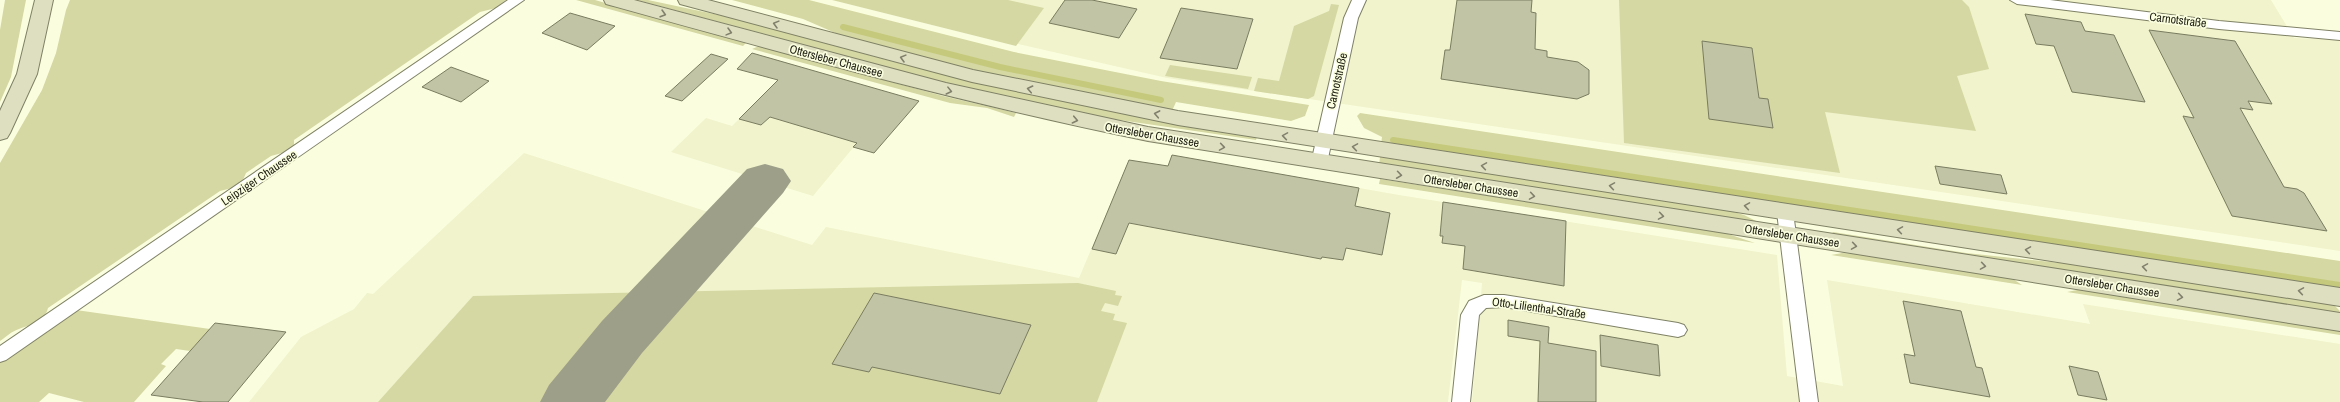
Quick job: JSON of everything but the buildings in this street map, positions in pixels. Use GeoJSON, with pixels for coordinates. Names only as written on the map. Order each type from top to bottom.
{"type":"FeatureCollection","features":[{"type":"Feature","properties":{"kind":"main road"},"geometry":{"type":"LineString","coordinates":[[0,133],[27,74],[44,0]]}},
{"type":"Feature","properties":{"kind":"main road","name":"Ottersleber Chaussee"},"geometry":{"type":"LineString","coordinates":[[613,0],[979,99],[1141,133],[1319,163],[2340,322]]}},
{"type":"Feature","properties":{"kind":"main road","name":"Ottersleber Chaussee"},"geometry":{"type":"LineString","coordinates":[[688,0],[1015,86],[1178,118],[1324,142],[2340,297]]}},
{"type":"Feature","properties":{"kind":"street","name":"Leipziger Chaussee"},"geometry":{"type":"LineString","coordinates":[[0,355],[517,0]]}},
{"type":"Feature","properties":{"kind":"street","name":"Carnotstraße"},"geometry":{"type":"LineString","coordinates":[[1319,163],[1352,18],[1359,0]]}},
{"type":"Feature","properties":{"kind":"street","name":"Carnotstraße"},"geometry":{"type":"LineString","coordinates":[[2017,0],[2250,29],[2340,36]]}},
{"type":"Feature","properties":{"kind":"street"},"geometry":{"type":"LineString","coordinates":[[1785,212],[1810,402]]}},
{"type":"Feature","properties":{"kind":"street","name":"Otto-Lilienthal-Straße"},"geometry":{"type":"LineString","coordinates":[[1461,402],[1470,315],[1476,305],[1482,302],[1504,301],[1678,330]]}},
{"type":"Feature","properties":{"kind":"shaded area"},"geometry":{"type":"Polygon","coordinates":[[[5,0],[26,0],[11,77],[0,102],[0,30],[5,0]]]}},
{"type":"Feature","properties":{"kind":"shaded area"},"geometry":{"type":"Polygon","coordinates":[[[70,0],[506,0],[496,8],[480,12],[294,140],[294,146],[282,153],[271,156],[246,173],[243,180],[232,188],[220,191],[48,308],[44,317],[40,320],[14,331],[0,341],[0,163],[42,90],[56,53],[66,10],[70,0]]]}},
{"type":"Feature","properties":{"kind":"shaded area"},"geometry":{"type":"Polygon","coordinates":[[[576,0],[595,0],[746,43],[743,46],[576,0]]]}},
{"type":"Feature","properties":{"kind":"shaded area"},"geometry":{"type":"Polygon","coordinates":[[[637,0],[648,0],[728,17],[902,64],[1031,95],[1132,115],[1257,137],[1256,140],[1106,118],[995,96],[637,0]]]}},
{"type":"Feature","properties":{"kind":"shaded area"},"geometry":{"type":"Polygon","coordinates":[[[732,0],[809,0],[1014,52],[1161,81],[1309,105],[1305,116],[1291,121],[1176,102],[1172,111],[987,73],[840,35],[803,19],[732,0]]]}},
{"type":"Feature","properties":{"kind":"shaded area"},"geometry":{"type":"Polygon","coordinates":[[[832,0],[1008,0],[1044,8],[1016,46],[832,0]]]}},
{"type":"Feature","properties":{"kind":"shaded area"},"geometry":{"type":"Polygon","coordinates":[[[840,0],[2271,0],[2294,38],[2340,40],[2340,251],[1167,78],[931,24],[840,0]]]}},
{"type":"Feature","properties":{"kind":"shaded area"},"geometry":{"type":"Polygon","coordinates":[[[1619,0],[1962,0],[1969,7],[1989,69],[1957,76],[1976,131],[1825,112],[1840,173],[1624,143],[1619,0]]]}},
{"type":"Feature","properties":{"kind":"shaded area"},"geometry":{"type":"Polygon","coordinates":[[[1331,4],[1339,5],[1314,96],[1308,99],[1254,91],[1258,78],[1279,81],[1294,26],[1329,11],[1331,4]]]}},
{"type":"Feature","properties":{"kind":"shaded area"},"geometry":{"type":"Polygon","coordinates":[[[759,46],[943,96],[1016,113],[1014,117],[987,108],[950,103],[752,49],[759,46]]]}},
{"type":"Feature","properties":{"kind":"shaded area"},"geometry":{"type":"Polygon","coordinates":[[[1170,65],[1252,77],[1248,89],[1165,76],[1170,65]]]}},
{"type":"Feature","properties":{"kind":"shaded area"},"geometry":{"type":"Polygon","coordinates":[[[1360,113],[2340,261],[2340,290],[1381,144],[1382,137],[1364,128],[1357,116],[1360,113]]]}},
{"type":"Feature","properties":{"kind":"shaded area"},"geometry":{"type":"Polygon","coordinates":[[[770,117],[857,143],[813,196],[671,152],[706,118],[732,126],[739,119],[761,125],[770,117]]]}},
{"type":"Feature","properties":{"kind":"shaded area"},"geometry":{"type":"Polygon","coordinates":[[[524,153],[812,245],[826,227],[1079,278],[1129,160],[1168,166],[1172,155],[1399,195],[1777,255],[1787,376],[1843,386],[1827,280],[2090,324],[2083,304],[2340,344],[2340,402],[1472,402],[1482,283],[1462,280],[1448,402],[249,402],[301,337],[354,309],[367,293],[373,294],[524,153]]]}},
{"type":"Feature","properties":{"kind":"shaded area"},"geometry":{"type":"Polygon","coordinates":[[[1380,157],[1724,209],[1744,215],[1758,222],[1379,165],[1380,157]]]}},
{"type":"Feature","properties":{"kind":"shaded area"},"geometry":{"type":"Polygon","coordinates":[[[1380,179],[1725,233],[1755,243],[1379,184],[1380,179]]]}},
{"type":"Feature","properties":{"kind":"shaded area"},"geometry":{"type":"Polygon","coordinates":[[[1833,232],[1966,253],[2089,266],[2334,305],[2340,311],[2339,313],[1831,235],[1833,232]]]}},
{"type":"Feature","properties":{"kind":"shaded area"},"geometry":{"type":"Polygon","coordinates":[[[1842,253],[2010,277],[2022,285],[1831,255],[1842,253]]]}},
{"type":"Feature","properties":{"kind":"shaded area"},"geometry":{"type":"Polygon","coordinates":[[[1078,283],[1116,291],[1115,295],[1122,296],[1118,306],[1105,303],[1101,311],[1115,314],[1113,320],[1127,323],[1097,402],[378,402],[473,296],[1078,283]]]}},
{"type":"Feature","properties":{"kind":"shaded area"},"geometry":{"type":"Polygon","coordinates":[[[2082,289],[2340,331],[2340,335],[2067,292],[2082,289]]]}},
{"type":"Feature","properties":{"kind":"shaded area"},"geometry":{"type":"Polygon","coordinates":[[[76,310],[210,329],[190,351],[176,349],[161,364],[166,366],[134,402],[84,402],[49,393],[39,402],[0,402],[0,363],[76,310]]]}},
{"type":"Feature","properties":{"kind":"waterway"},"geometry":{"type":"LineString","coordinates":[[843,27],[1000,67],[1161,100]]}},
{"type":"Feature","properties":{"kind":"waterway"},"geometry":{"type":"LineString","coordinates":[[1393,140],[2340,285]]}},
{"type":"Feature","properties":{"kind":"taxiway"},"geometry":{"type":"LineString","coordinates":[[570,402],[622,337],[765,181]]}}]}
